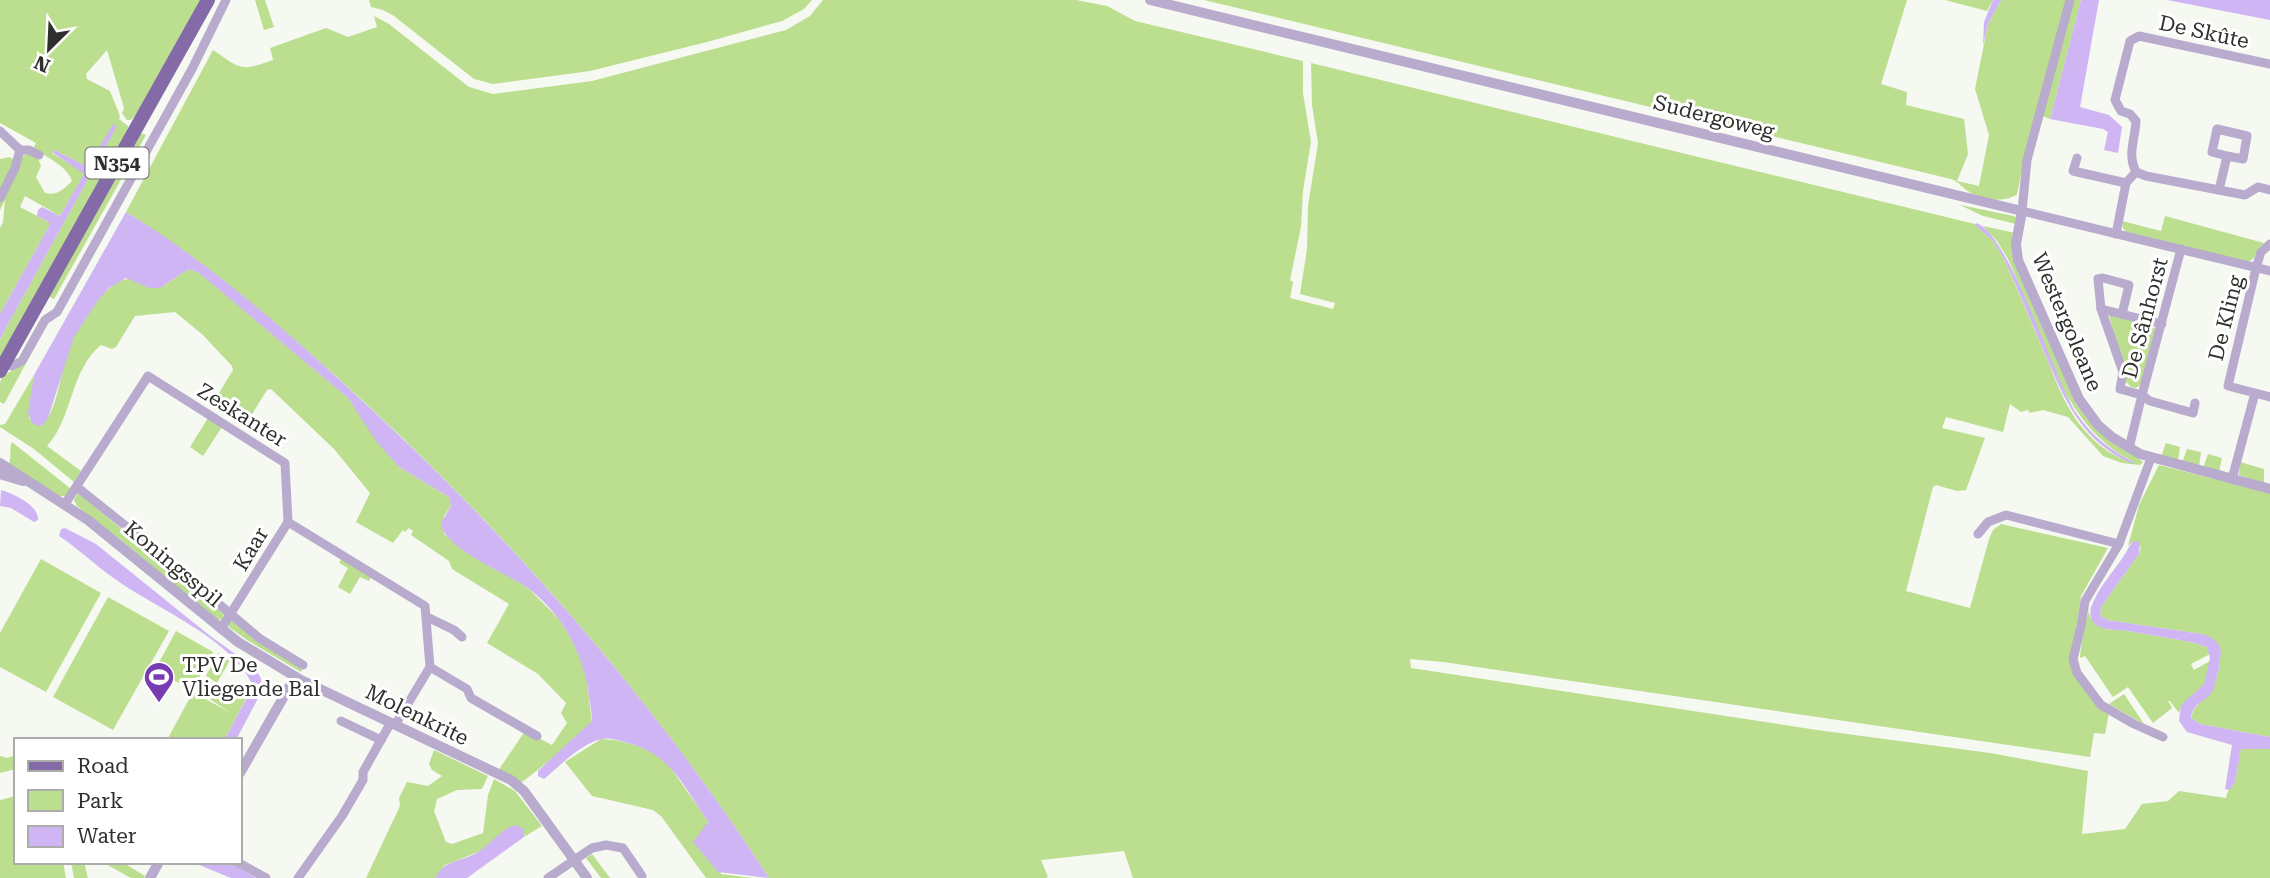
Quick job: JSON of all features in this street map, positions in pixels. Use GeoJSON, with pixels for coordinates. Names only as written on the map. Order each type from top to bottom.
{"type":"FeatureCollection","features":[{"type":"Feature","properties":{"kind":"main road","name":"N354"},"geometry":{"type":"LineString","coordinates":[[2,367],[208,0]]}},
{"type":"Feature","properties":{"kind":"street"},"geometry":{"type":"LineString","coordinates":[[2,367],[13,366],[22,361],[45,320],[57,312],[192,69],[226,0]]}},
{"type":"Feature","properties":{"kind":"street","name":"Sudergoweg"},"geometry":{"type":"LineString","coordinates":[[1150,0],[2270,271]]}},
{"type":"Feature","properties":{"kind":"street"},"geometry":{"type":"LineString","coordinates":[[2022,211],[2027,160],[2070,0]]}},
{"type":"Feature","properties":{"kind":"street","name":"De Skûte"},"geometry":{"type":"LineString","coordinates":[[2136,172],[2130,152],[2136,121],[2130,114],[2121,111],[2115,100],[2128,45],[2132,39],[2139,37],[2270,64]]}},
{"type":"Feature","properties":{"kind":"street"},"geometry":{"type":"LineString","coordinates":[[0,131],[20,150],[29,150],[39,155]]}},
{"type":"Feature","properties":{"kind":"street"},"geometry":{"type":"LineString","coordinates":[[0,198],[15,168],[20,150]]}},
{"type":"Feature","properties":{"kind":"street"},"geometry":{"type":"LineString","coordinates":[[2219,190],[2227,156]]}},
{"type":"Feature","properties":{"kind":"street"},"geometry":{"type":"LineString","coordinates":[[2077,158],[2073,171],[2126,183]]}},
{"type":"Feature","properties":{"kind":"street"},"geometry":{"type":"LineString","coordinates":[[2116,234],[2126,183],[2136,172],[2245,195],[2258,187],[2270,190]]}},
{"type":"Feature","properties":{"kind":"street","name":"Westergoleane"},"geometry":{"type":"LineString","coordinates":[[2022,211],[2016,244],[2018,260],[2078,399],[2098,425],[2129,448],[2151,458],[2270,489]]}},
{"type":"Feature","properties":{"kind":"street"},"geometry":{"type":"LineString","coordinates":[[2256,268],[2261,252],[2270,244]]}},
{"type":"Feature","properties":{"kind":"street","name":"De Sânhorst"},"geometry":{"type":"LineString","coordinates":[[2129,448],[2181,249]]}},
{"type":"Feature","properties":{"kind":"street","name":"De Kling"},"geometry":{"type":"LineString","coordinates":[[2255,393],[2228,386],[2256,268]]}},
{"type":"Feature","properties":{"kind":"street"},"geometry":{"type":"LineString","coordinates":[[2122,314],[2129,285],[2103,278],[2097,281],[2101,309],[2123,372],[2120,389],[2142,396]]}},
{"type":"Feature","properties":{"kind":"street"},"geometry":{"type":"LineString","coordinates":[[2101,309],[2162,324]]}},
{"type":"Feature","properties":{"kind":"street","name":"Zeskanter"},"geometry":{"type":"LineString","coordinates":[[65,504],[148,376],[285,463],[288,522]]}},
{"type":"Feature","properties":{"kind":"street"},"geometry":{"type":"LineString","coordinates":[[2232,479],[2255,393],[2270,397]]}},
{"type":"Feature","properties":{"kind":"street","name":"De Sânhorst"},"geometry":{"type":"LineString","coordinates":[[2142,396],[2150,401],[2193,413],[2195,403]]}},
{"type":"Feature","properties":{"kind":"street"},"geometry":{"type":"LineString","coordinates":[[2151,458],[2119,544],[2085,601],[2074,650],[2074,666],[2101,705],[2163,737]]}},
{"type":"Feature","properties":{"kind":"street","name":"Koningsspil"},"geometry":{"type":"LineString","coordinates":[[0,463],[111,537],[238,642],[295,677]]}},
{"type":"Feature","properties":{"kind":"street","name":"Koningsspil"},"geometry":{"type":"LineString","coordinates":[[0,474],[17,481],[26,481]]}},
{"type":"Feature","properties":{"kind":"street","name":"Koningsspil"},"geometry":{"type":"LineString","coordinates":[[77,487],[260,638],[303,665]]}},
{"type":"Feature","properties":{"kind":"street"},"geometry":{"type":"LineString","coordinates":[[1978,534],[1987,522],[2006,516],[2119,544]]}},
{"type":"Feature","properties":{"kind":"street"},"geometry":{"type":"LineString","coordinates":[[288,522],[425,606],[430,667],[381,740],[342,817],[298,878]]}},
{"type":"Feature","properties":{"kind":"street","name":"Kaar"},"geometry":{"type":"LineString","coordinates":[[221,629],[288,522]]}},
{"type":"Feature","properties":{"kind":"street"},"geometry":{"type":"LineString","coordinates":[[427,617],[462,637]]}},
{"type":"Feature","properties":{"kind":"street"},"geometry":{"type":"LineString","coordinates":[[430,667],[467,689],[471,698],[537,736]]}},
{"type":"Feature","properties":{"kind":"street"},"geometry":{"type":"LineString","coordinates":[[242,770],[295,677]]}},
{"type":"Feature","properties":{"kind":"street","name":"Molenkrite"},"geometry":{"type":"LineString","coordinates":[[295,677],[511,780],[524,791],[587,878]]}},
{"type":"Feature","properties":{"kind":"street"},"geometry":{"type":"LineString","coordinates":[[341,721],[381,740]]}},
{"type":"Feature","properties":{"kind":"street"},"geometry":{"type":"LineString","coordinates":[[548,878],[592,848],[606,845],[623,848],[642,876]]}},
{"type":"Feature","properties":{"kind":"street"},"geometry":{"type":"LineString","coordinates":[[241,864],[266,878]]}},
{"type":"Feature","properties":{"kind":"green space"},"geometry":{"type":"Polygon","coordinates":[[[0,0],[203,0],[143,107],[131,120],[127,120],[122,113],[124,108],[107,50],[86,74],[87,79],[110,91],[119,119],[128,126],[127,135],[0,362],[0,339],[117,126],[88,167],[54,150],[52,153],[85,173],[60,216],[25,196],[20,207],[49,222],[49,226],[0,314],[0,228],[5,200],[0,210],[0,202],[23,156],[29,153],[38,158],[41,166],[36,177],[45,193],[57,193],[72,181],[61,167],[33,149],[36,143],[0,123],[0,0]]]}},
{"type":"Feature","properties":{"kind":"green space"},"geometry":{"type":"Polygon","coordinates":[[[255,0],[265,0],[274,27],[264,30],[255,0]]]}},
{"type":"Feature","properties":{"kind":"green space"},"geometry":{"type":"Polygon","coordinates":[[[369,0],[812,0],[804,9],[782,21],[707,42],[590,71],[493,84],[474,79],[394,16],[371,7],[369,0]]]}},
{"type":"Feature","properties":{"kind":"green space"},"geometry":{"type":"Polygon","coordinates":[[[823,0],[1076,0],[1107,6],[1135,21],[1303,61],[1303,93],[1311,142],[1303,191],[1301,227],[1290,280],[1293,282],[1290,298],[1333,309],[1335,303],[1300,294],[1307,249],[1308,206],[1318,143],[1312,105],[1311,63],[1975,224],[1993,241],[2004,259],[2075,418],[2100,446],[2116,456],[2134,462],[2108,446],[2087,425],[2070,400],[2055,373],[2008,259],[1997,241],[1983,226],[2015,233],[2013,244],[2076,404],[2143,462],[2140,465],[2122,463],[2103,456],[2068,417],[2043,410],[2021,412],[2010,404],[2003,432],[1946,417],[1942,428],[1985,438],[1966,490],[1957,491],[1936,485],[1933,487],[1906,591],[1970,608],[1989,539],[1993,530],[2001,524],[2108,548],[2081,596],[2071,663],[2109,713],[2105,734],[2094,733],[2090,757],[1443,662],[1410,659],[1411,668],[1817,730],[1990,753],[2088,771],[2082,834],[2125,829],[2142,804],[2168,801],[2179,791],[2226,798],[2235,782],[2241,748],[2270,749],[2270,878],[1133,878],[1124,851],[1041,860],[1048,877],[1045,878],[769,878],[674,743],[570,614],[515,552],[399,434],[338,378],[209,270],[126,212],[213,50],[241,67],[254,66],[273,60],[270,48],[326,28],[348,37],[377,27],[374,16],[389,24],[469,87],[493,94],[592,81],[786,30],[810,16],[823,0]]]}},
{"type":"Feature","properties":{"kind":"green space"},"geometry":{"type":"Polygon","coordinates":[[[1204,0],[1907,0],[1881,84],[1907,92],[1906,105],[1964,119],[1968,154],[1957,181],[1979,186],[1989,135],[1975,89],[1988,24],[2001,0],[2066,0],[2017,194],[2007,199],[1994,200],[1976,195],[1951,179],[1204,0]]]}},
{"type":"Feature","properties":{"kind":"green space"},"geometry":{"type":"Polygon","coordinates":[[[1945,0],[1993,0],[1987,11],[1945,0]]]}},
{"type":"Feature","properties":{"kind":"green space"},"geometry":{"type":"Polygon","coordinates":[[[2073,0],[2081,0],[2050,119],[2042,116],[2073,0]]]}},
{"type":"Feature","properties":{"kind":"green space"},"geometry":{"type":"Polygon","coordinates":[[[140,133],[146,135],[54,299],[48,296],[140,133]]]}},
{"type":"Feature","properties":{"kind":"green space"},"geometry":{"type":"Polygon","coordinates":[[[10,157],[14,160],[0,193],[0,159],[10,157]]]}},
{"type":"Feature","properties":{"kind":"green space"},"geometry":{"type":"Polygon","coordinates":[[[1960,205],[2014,216],[2017,219],[2016,224],[1983,216],[1960,205]]]}},
{"type":"Feature","properties":{"kind":"green space"},"geometry":{"type":"Polygon","coordinates":[[[2165,216],[2264,243],[2248,262],[2126,232],[2123,228],[2122,221],[2161,231],[2165,216]]]}},
{"type":"Feature","properties":{"kind":"green space"},"geometry":{"type":"Polygon","coordinates":[[[189,269],[200,273],[348,398],[399,467],[449,497],[451,506],[444,516],[444,534],[475,558],[511,576],[530,590],[560,620],[576,647],[586,675],[592,722],[558,754],[521,783],[498,771],[525,731],[552,745],[567,723],[561,713],[566,703],[538,674],[487,643],[509,604],[452,569],[449,561],[411,535],[413,531],[409,528],[405,532],[403,530],[393,543],[356,522],[370,493],[334,449],[271,389],[267,390],[244,427],[211,406],[233,370],[232,366],[203,335],[175,312],[135,316],[116,347],[112,349],[101,345],[83,367],[62,422],[47,446],[81,471],[74,482],[34,449],[0,427],[5,424],[34,375],[29,419],[48,418],[72,341],[84,318],[111,287],[130,279],[149,287],[161,286],[189,269]]]}},
{"type":"Feature","properties":{"kind":"green space"},"geometry":{"type":"Polygon","coordinates":[[[2109,315],[2151,325],[2155,329],[2142,384],[2136,388],[2125,381],[2109,315]]]}},
{"type":"Feature","properties":{"kind":"green space"},"geometry":{"type":"Polygon","coordinates":[[[45,328],[4,404],[0,402],[2,377],[14,369],[45,328]]]}},
{"type":"Feature","properties":{"kind":"green space"},"geometry":{"type":"Polygon","coordinates":[[[208,418],[222,427],[203,456],[190,447],[208,418]]]}},
{"type":"Feature","properties":{"kind":"green space"},"geometry":{"type":"Polygon","coordinates":[[[12,442],[71,489],[66,496],[60,496],[8,466],[12,442]]]}},
{"type":"Feature","properties":{"kind":"green space"},"geometry":{"type":"Polygon","coordinates":[[[2166,443],[2180,447],[2178,461],[2161,457],[2166,443]]]}},
{"type":"Feature","properties":{"kind":"green space"},"geometry":{"type":"Polygon","coordinates":[[[2187,449],[2201,452],[2199,467],[2182,463],[2187,449]]]}},
{"type":"Feature","properties":{"kind":"green space"},"geometry":{"type":"Polygon","coordinates":[[[2208,454],[2222,458],[2219,472],[2203,468],[2208,454]]]}},
{"type":"Feature","properties":{"kind":"green space"},"geometry":{"type":"Polygon","coordinates":[[[2240,462],[2264,469],[2264,483],[2239,475],[2240,462]]]}},
{"type":"Feature","properties":{"kind":"green space"},"geometry":{"type":"Polygon","coordinates":[[[2159,465],[2270,493],[2270,737],[2200,724],[2191,718],[2195,708],[2214,685],[2220,664],[2219,645],[2202,634],[2107,620],[2100,615],[2101,607],[2139,554],[2141,547],[2133,541],[2128,546],[2139,505],[2159,465]]]}},
{"type":"Feature","properties":{"kind":"green space"},"geometry":{"type":"Polygon","coordinates":[[[78,493],[224,614],[222,620],[213,618],[77,506],[74,500],[78,493]]]}},
{"type":"Feature","properties":{"kind":"green space"},"geometry":{"type":"Polygon","coordinates":[[[342,558],[372,575],[369,581],[360,577],[350,594],[338,587],[348,568],[339,563],[342,558]]]}},
{"type":"Feature","properties":{"kind":"green space"},"geometry":{"type":"Polygon","coordinates":[[[41,559],[101,593],[46,692],[0,667],[0,633],[41,559]]]}},
{"type":"Feature","properties":{"kind":"green space"},"geometry":{"type":"Polygon","coordinates":[[[108,597],[169,631],[113,730],[53,697],[108,597]]]}},
{"type":"Feature","properties":{"kind":"green space"},"geometry":{"type":"Polygon","coordinates":[[[2089,612],[2090,617],[2100,626],[2111,630],[2191,642],[2207,647],[2210,654],[2191,664],[2194,670],[2210,661],[2205,683],[2183,705],[2179,713],[2168,701],[2172,708],[2153,723],[2128,687],[2113,697],[2085,656],[2080,658],[2089,612]]]}},
{"type":"Feature","properties":{"kind":"green space"},"geometry":{"type":"Polygon","coordinates":[[[232,621],[303,667],[301,672],[229,627],[232,621]]]}},
{"type":"Feature","properties":{"kind":"green space"},"geometry":{"type":"Polygon","coordinates":[[[176,631],[213,652],[192,690],[155,670],[176,631]]]}},
{"type":"Feature","properties":{"kind":"green space"},"geometry":{"type":"Polygon","coordinates":[[[218,653],[230,660],[217,683],[206,676],[218,653]]]}},
{"type":"Feature","properties":{"kind":"green space"},"geometry":{"type":"Polygon","coordinates":[[[215,687],[238,699],[241,693],[247,697],[225,738],[168,738],[193,692],[231,713],[208,698],[215,687]]]}},
{"type":"Feature","properties":{"kind":"green space"},"geometry":{"type":"Polygon","coordinates":[[[2124,694],[2144,724],[2109,704],[2124,694]]]}},
{"type":"Feature","properties":{"kind":"green space"},"geometry":{"type":"Polygon","coordinates":[[[601,739],[639,746],[666,761],[707,820],[721,874],[753,878],[706,878],[661,816],[653,810],[592,796],[565,762],[601,739]]]}},
{"type":"Feature","properties":{"kind":"green space"},"geometry":{"type":"Polygon","coordinates":[[[434,750],[488,776],[482,789],[457,790],[437,799],[434,811],[446,842],[452,844],[483,833],[488,795],[494,779],[515,791],[542,826],[524,837],[525,834],[445,865],[435,878],[366,878],[400,806],[399,798],[407,782],[428,786],[442,776],[432,770],[429,764],[434,750]]]}},
{"type":"Feature","properties":{"kind":"green space"},"geometry":{"type":"Polygon","coordinates":[[[0,756],[7,758],[14,756],[14,770],[0,773],[0,756]]]}},
{"type":"Feature","properties":{"kind":"green space"},"geometry":{"type":"Polygon","coordinates":[[[14,796],[14,864],[63,864],[66,878],[0,878],[0,800],[14,796]]]}},
{"type":"Feature","properties":{"kind":"green space"},"geometry":{"type":"Polygon","coordinates":[[[592,854],[610,878],[601,878],[586,858],[592,854]]]}},
{"type":"Feature","properties":{"kind":"green space"},"geometry":{"type":"Polygon","coordinates":[[[71,864],[84,864],[88,878],[74,878],[71,864]]]}},
{"type":"Feature","properties":{"kind":"green space"},"geometry":{"type":"Polygon","coordinates":[[[106,864],[125,864],[145,876],[131,878],[106,864]]]}},
{"type":"Feature","properties":{"kind":"water"},"geometry":{"type":"Polygon","coordinates":[[[1993,0],[2001,0],[1988,24],[1983,46],[1984,22],[1993,0]]]}},
{"type":"Feature","properties":{"kind":"water"},"geometry":{"type":"Polygon","coordinates":[[[2081,0],[2099,0],[2080,107],[2109,115],[2122,127],[2118,153],[2104,150],[2108,132],[2103,129],[2050,119],[2081,0]]]}},
{"type":"Feature","properties":{"kind":"water"},"geometry":{"type":"Polygon","coordinates":[[[2167,0],[2270,0],[2270,20],[2167,0]]]}},
{"type":"Feature","properties":{"kind":"water"},"geometry":{"type":"Polygon","coordinates":[[[113,124],[116,128],[0,339],[0,314],[49,226],[49,222],[37,216],[38,210],[42,207],[60,216],[84,174],[52,152],[54,150],[88,167],[113,124]]]}},
{"type":"Feature","properties":{"kind":"water"},"geometry":{"type":"Polygon","coordinates":[[[126,212],[184,250],[265,314],[402,438],[517,555],[572,616],[675,744],[769,878],[718,872],[693,842],[707,820],[675,773],[656,755],[643,748],[609,738],[602,739],[578,750],[544,779],[538,776],[538,771],[592,721],[585,675],[575,647],[560,621],[529,589],[452,542],[441,523],[451,506],[449,497],[399,467],[376,441],[348,398],[199,273],[189,269],[160,288],[149,288],[126,278],[109,288],[74,337],[48,418],[43,425],[32,423],[28,413],[34,375],[126,212]]]}},
{"type":"Feature","properties":{"kind":"water"},"geometry":{"type":"Polygon","coordinates":[[[1976,223],[1989,232],[2016,278],[2077,414],[2102,442],[2134,464],[2101,444],[2076,417],[2058,384],[2004,259],[1993,241],[1975,225],[1976,223]]]}},
{"type":"Feature","properties":{"kind":"water"},"geometry":{"type":"Polygon","coordinates":[[[1,490],[30,505],[38,520],[34,522],[11,508],[0,506],[1,490]]]}},
{"type":"Feature","properties":{"kind":"water"},"geometry":{"type":"Polygon","coordinates":[[[65,528],[96,544],[209,635],[256,669],[261,679],[262,691],[237,738],[225,738],[252,684],[242,667],[210,638],[115,579],[59,536],[61,529],[65,528]]]}},
{"type":"Feature","properties":{"kind":"water"},"geometry":{"type":"Polygon","coordinates":[[[2133,541],[2140,542],[2139,554],[2101,607],[2100,615],[2107,620],[2202,634],[2219,644],[2221,656],[2214,688],[2194,709],[2191,718],[2200,724],[2270,737],[2270,749],[2241,749],[2235,782],[2230,790],[2225,789],[2232,745],[2187,732],[2179,721],[2181,705],[2204,684],[2210,658],[2207,647],[2104,628],[2094,623],[2090,614],[2098,592],[2133,541]]]}},
{"type":"Feature","properties":{"kind":"water"},"geometry":{"type":"Polygon","coordinates":[[[515,825],[524,829],[524,837],[467,878],[435,878],[444,867],[478,852],[515,825]]]}},
{"type":"Feature","properties":{"kind":"water"},"geometry":{"type":"Polygon","coordinates":[[[197,864],[232,864],[256,878],[231,878],[197,864]]]}},
{"type":"Feature","properties":{"kind":"place","name":"TPV De Vliegende Bal"},"geometry":{"type":"Point","coordinates":[159,704]}}]}
